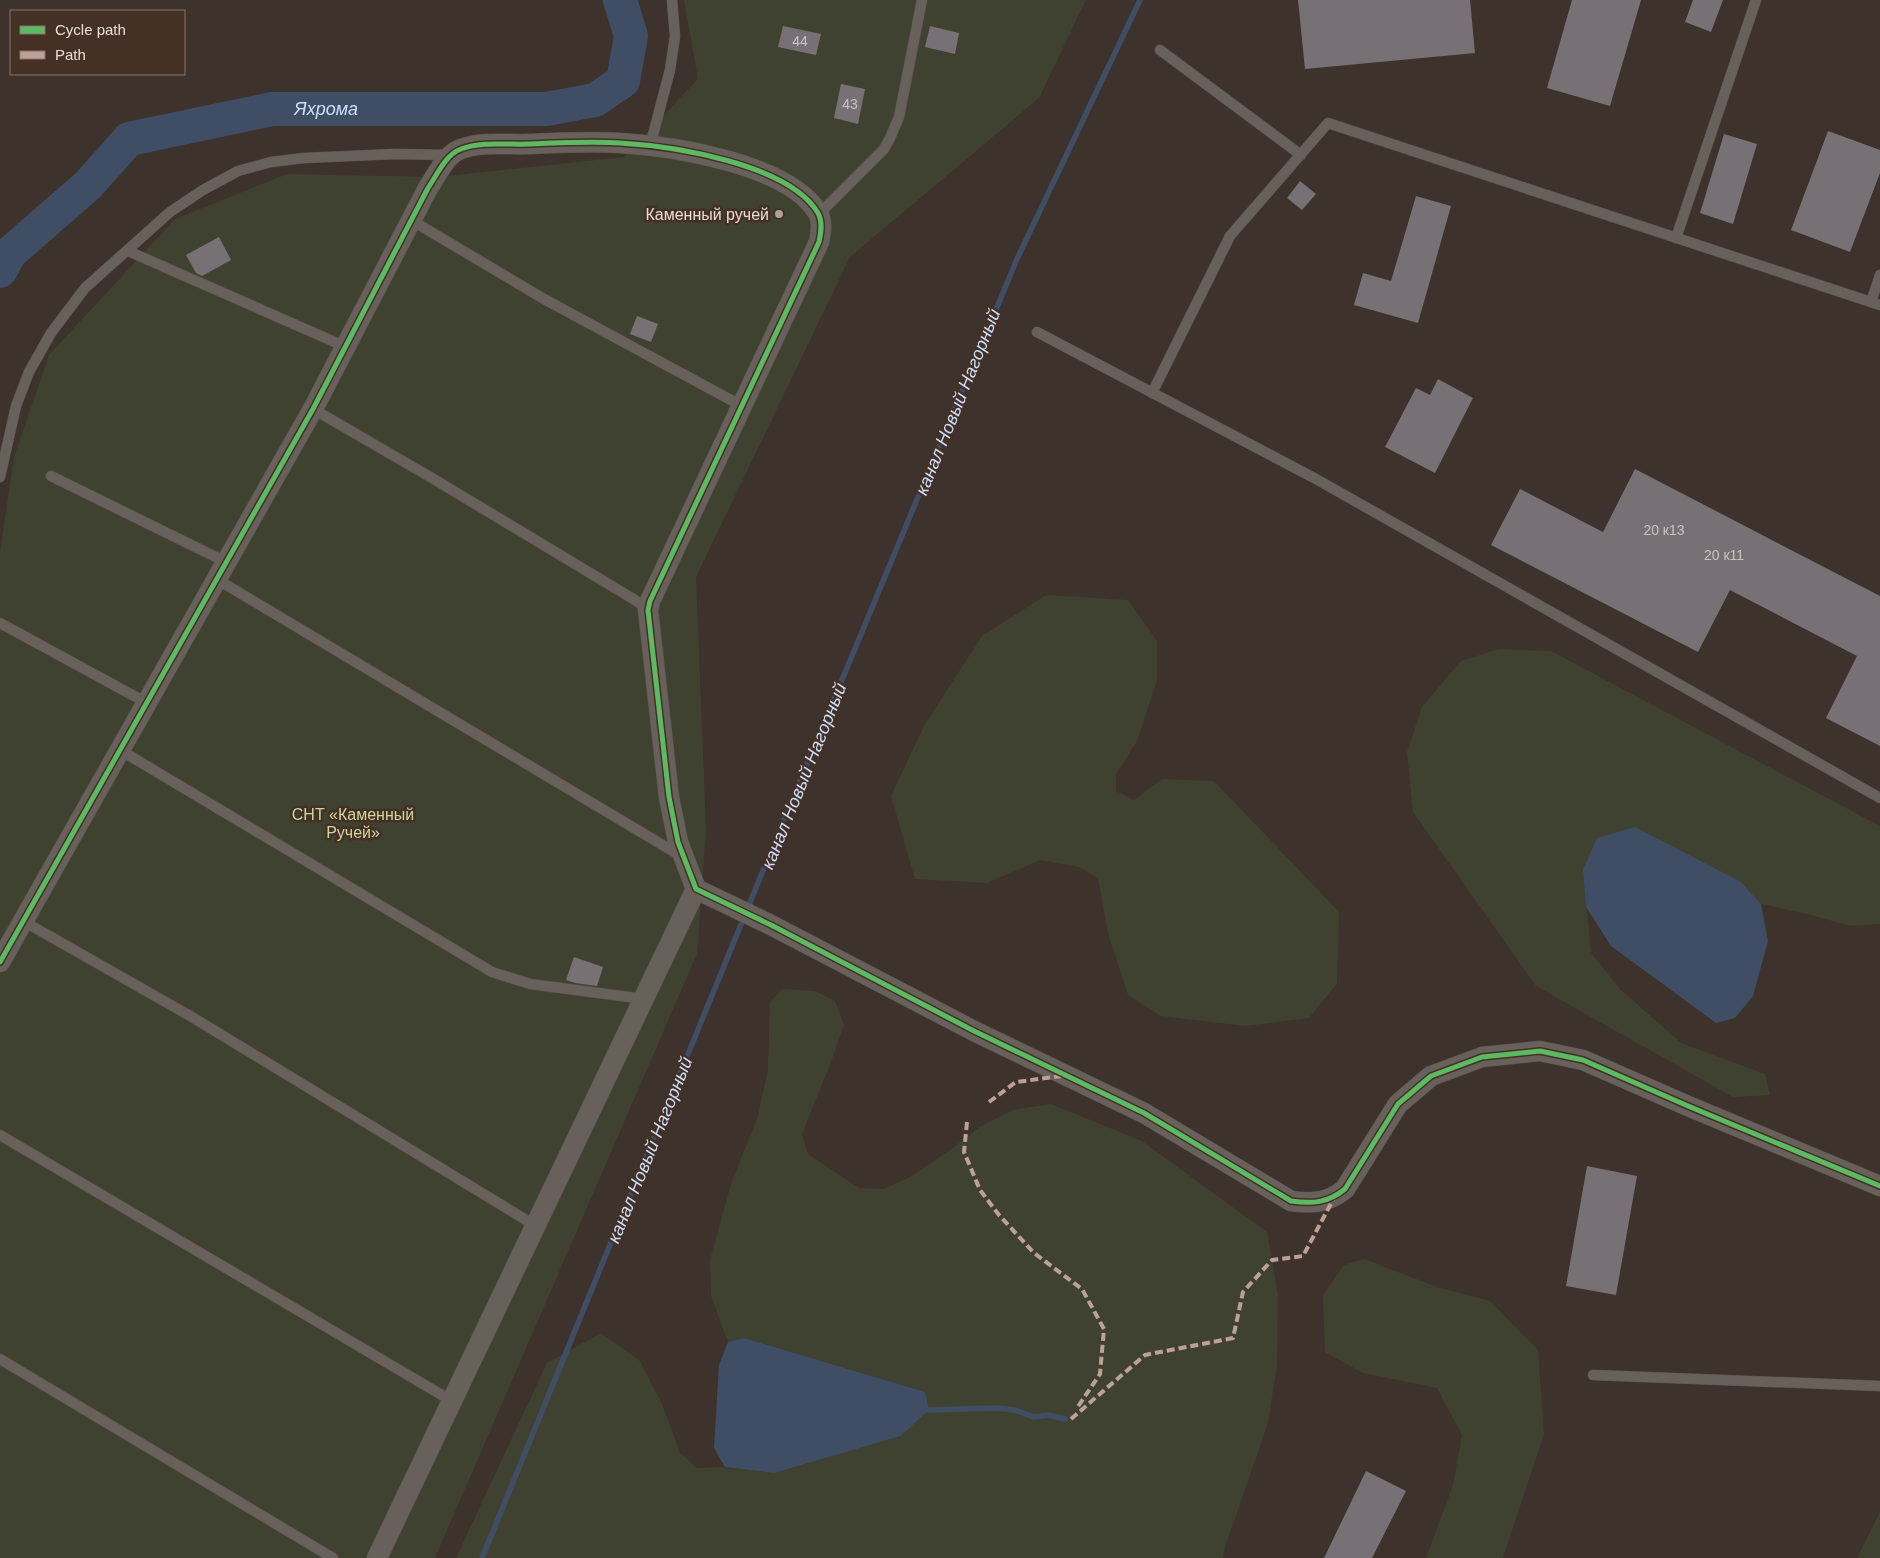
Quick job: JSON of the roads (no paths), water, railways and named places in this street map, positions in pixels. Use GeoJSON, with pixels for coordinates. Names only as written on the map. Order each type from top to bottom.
{"type":"FeatureCollection","features":[{"type":"Feature","properties":{"kind":"street"},"geometry":{"type":"LineString","coordinates":[[0,962],[223,571],[313,409],[428,188],[450,155],[461,149],[479,145],[620,143],[650,146],[681,150],[762,171],[804,196],[819,214],[822,229],[819,242],[675,547],[650,601],[648,610],[669,797],[678,842],[696,889],[771,925],[974,1031],[1144,1113],[1291,1201],[1310,1204],[1334,1198],[1344,1189],[1398,1104],[1431,1076],[1482,1057],[1540,1051],[1583,1060],[1880,1186]]}},
{"type":"Feature","properties":{"kind":"street"},"geometry":{"type":"LineString","coordinates":[[378,1558],[696,889]]}},
{"type":"Feature","properties":{"kind":"lane"},"geometry":{"type":"LineString","coordinates":[[650,146],[670,70],[674,36],[672,0]]}},
{"type":"Feature","properties":{"kind":"lane"},"geometry":{"type":"LineString","coordinates":[[819,214],[884,148],[890,138],[899,117],[922,0]]}},
{"type":"Feature","properties":{"kind":"lane"},"geometry":{"type":"LineString","coordinates":[[1676,238],[1756,0]]}},
{"type":"Feature","properties":{"kind":"lane"},"geometry":{"type":"LineString","coordinates":[[1160,50],[1301,155]]}},
{"type":"Feature","properties":{"kind":"lane"},"geometry":{"type":"LineString","coordinates":[[1152,393],[1230,236],[1328,123],[1876,303],[1880,275]]}},
{"type":"Feature","properties":{"kind":"lane"},"geometry":{"type":"LineString","coordinates":[[0,477],[16,406],[29,372],[51,333],[85,288],[170,212],[203,190],[238,171],[271,162],[304,158],[395,154],[450,155]]}},
{"type":"Feature","properties":{"kind":"lane"},"geometry":{"type":"LineString","coordinates":[[411,220],[544,299],[742,406]]}},
{"type":"Feature","properties":{"kind":"lane"},"geometry":{"type":"LineString","coordinates":[[128,251],[346,347]]}},
{"type":"Feature","properties":{"kind":"lane"},"geometry":{"type":"LineString","coordinates":[[1037,332],[1316,479],[1880,798]]}},
{"type":"Feature","properties":{"kind":"lane"},"geometry":{"type":"LineString","coordinates":[[313,409],[432,478],[648,610]]}},
{"type":"Feature","properties":{"kind":"lane"},"geometry":{"type":"LineString","coordinates":[[51,476],[223,571],[684,858]]}},
{"type":"Feature","properties":{"kind":"lane"},"geometry":{"type":"LineString","coordinates":[[0,623],[147,703]]}},
{"type":"Feature","properties":{"kind":"lane"},"geometry":{"type":"LineString","coordinates":[[120,750],[492,972],[530,984],[644,999]]}},
{"type":"Feature","properties":{"kind":"lane"},"geometry":{"type":"LineString","coordinates":[[23,921],[192,1017],[536,1226]]}},
{"type":"Feature","properties":{"kind":"lane"},"geometry":{"type":"LineString","coordinates":[[0,1135],[452,1401]]}},
{"type":"Feature","properties":{"kind":"lane"},"geometry":{"type":"LineString","coordinates":[[0,1359],[333,1558]]}},
{"type":"Feature","properties":{"kind":"lane"},"geometry":{"type":"LineString","coordinates":[[1594,1375],[1880,1386]]}},
{"type":"Feature","properties":{"kind":"water"},"geometry":{"type":"Polygon","coordinates":[[[1635,827],[1741,882],[1761,904],[1768,941],[1753,996],[1735,1018],[1716,1023],[1611,946],[1586,907],[1583,870],[1597,838],[1635,827]]]}},
{"type":"Feature","properties":{"kind":"water"},"geometry":{"type":"Polygon","coordinates":[[[744,1338],[925,1392],[929,1410],[901,1436],[774,1473],[725,1467],[714,1448],[719,1365],[728,1342],[744,1338]]]}},
{"type":"Feature","properties":{"kind":"waterway","name":"Яхрома"},"geometry":{"type":"LineString","coordinates":[[0,271],[10,253],[88,185],[129,139],[272,109],[546,109],[595,100],[623,81],[631,36],[620,0]]}},
{"type":"Feature","properties":{"kind":"waterway","name":"канал Новый Нагорный"},"geometry":{"type":"LineString","coordinates":[[482,1558],[780,829],[1017,259],[1140,0]]}},
{"type":"Feature","properties":{"kind":"waterway"},"geometry":{"type":"LineString","coordinates":[[929,1410],[996,1408],[1015,1410],[1034,1417],[1048,1415],[1065,1419]]}},
{"type":"Feature","properties":{"kind":"place","name":"Каменный ручей"},"geometry":{"type":"Point","coordinates":[779,214]}},
{"type":"Feature","properties":{"kind":"park label","name":"СНТ «Каменный Ручей»"},"geometry":{"type":"Point","coordinates":[353,823]}}]}
